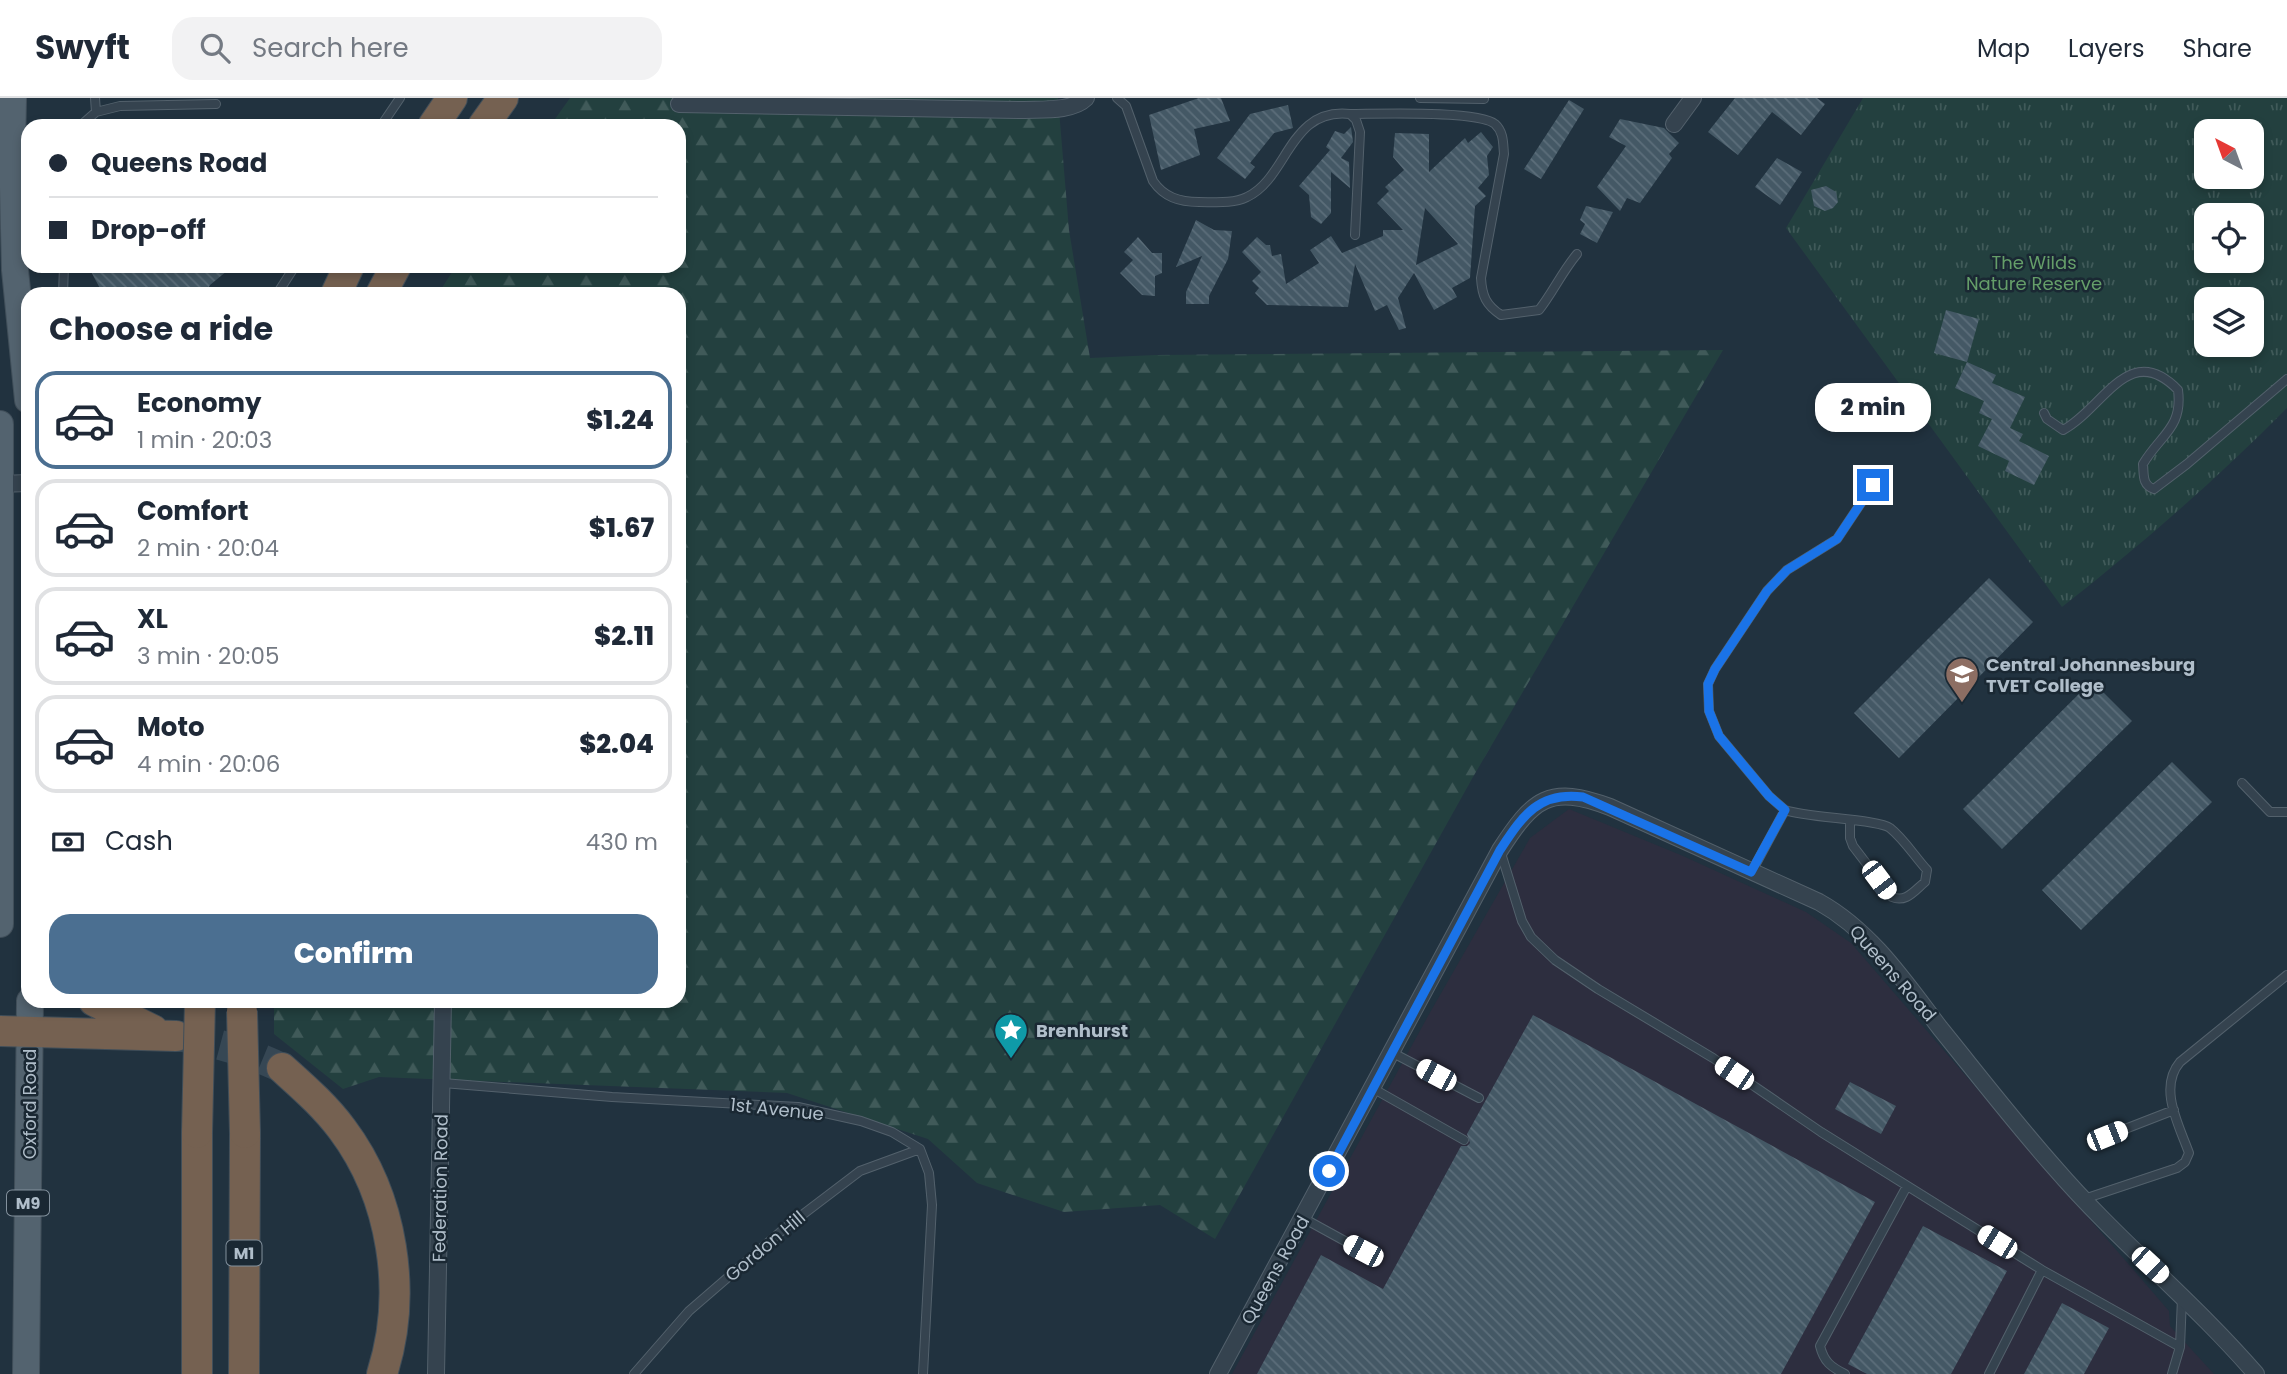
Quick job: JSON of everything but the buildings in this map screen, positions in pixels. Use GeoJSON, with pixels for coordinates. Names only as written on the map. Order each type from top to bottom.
{"type":"FeatureCollection","features":[{"type":"Feature","properties":{"kind":"highway"},"geometry":{"type":"LineString","coordinates":[[438,119],[452,98]]}},
{"type":"Feature","properties":{"kind":"highway"},"geometry":{"type":"LineString","coordinates":[[488,119],[503,98]]}},
{"type":"Feature","properties":{"kind":"highway"},"geometry":{"type":"LineString","coordinates":[[15,1031],[169,1035],[109,1008]]}},
{"type":"Feature","properties":{"kind":"highway"},"geometry":{"type":"LineString","coordinates":[[197,1374],[200,1008]]}},
{"type":"Feature","properties":{"kind":"highway","name":"M1"},"geometry":{"type":"LineString","coordinates":[[242,1008],[245,1133],[244,1374]]}},
{"type":"Feature","properties":{"kind":"highway"},"geometry":{"type":"LineString","coordinates":[[282,1068],[320,1102],[342,1129],[360,1156],[380,1202],[393,1259],[395,1302],[382,1374]]}},
{"type":"Feature","properties":{"kind":"main road"},"geometry":{"type":"LineString","coordinates":[[13,98],[15,270],[21,330]]}},
{"type":"Feature","properties":{"kind":"main road"},"geometry":{"type":"LineString","coordinates":[[0,424],[0,924]]}},
{"type":"Feature","properties":{"kind":"main road","name":"Oxford Road"},"geometry":{"type":"LineString","coordinates":[[26,1008],[15,1031],[26,1374]]}},
{"type":"Feature","properties":{"kind":"street"},"geometry":{"type":"LineString","coordinates":[[679,104],[1022,110],[1068,107],[1086,98]]}},
{"type":"Feature","properties":{"kind":"street"},"geometry":{"type":"LineString","coordinates":[[1674,124],[1693,98]]}},
{"type":"Feature","properties":{"kind":"street"},"geometry":{"type":"LineString","coordinates":[[0,484],[21,483]]}},
{"type":"Feature","properties":{"kind":"street","name":"Queens Road"},"geometry":{"type":"LineString","coordinates":[[1218,1374],[1374,1089],[1500,850],[1527,812],[1549,800],[1569,795],[1610,807],[1819,902],[1857,928],[2000,1103],[2084,1199],[2182,1295],[2256,1374]]}},
{"type":"Feature","properties":{"kind":"street","name":"Federation Road"},"geometry":{"type":"LineString","coordinates":[[436,1374],[443,1008]]}},
{"type":"Feature","properties":{"kind":"lane"},"geometry":{"type":"LineString","coordinates":[[95,98],[96,112]]}},
{"type":"Feature","properties":{"kind":"lane"},"geometry":{"type":"LineString","coordinates":[[386,119],[400,98]]}},
{"type":"Feature","properties":{"kind":"lane"},"geometry":{"type":"LineString","coordinates":[[1117,98],[1126,106],[1153,181],[1159,190],[1170,198],[1188,202],[1233,202],[1246,198],[1258,190],[1287,150],[1312,122],[1326,114],[1465,115],[1486,118],[1497,126],[1503,139],[1504,154],[1481,278],[1486,303],[1501,315],[1539,310],[1552,293],[1562,272],[1577,254]]}},
{"type":"Feature","properties":{"kind":"lane"},"geometry":{"type":"LineString","coordinates":[[1420,98],[1484,99]]}},
{"type":"Feature","properties":{"kind":"lane"},"geometry":{"type":"LineString","coordinates":[[88,119],[96,112],[120,106],[216,104]]}},
{"type":"Feature","properties":{"kind":"lane"},"geometry":{"type":"LineString","coordinates":[[1350,114],[1356,120],[1360,132],[1355,234]]}},
{"type":"Feature","properties":{"kind":"lane"},"geometry":{"type":"LineString","coordinates":[[2044,413],[2047,419],[2063,430],[2132,373],[2149,372],[2166,379],[2178,390],[2178,412],[2175,424],[2143,464],[2144,482],[2147,487],[2154,489],[2287,379]]}},
{"type":"Feature","properties":{"kind":"lane"},"geometry":{"type":"LineString","coordinates":[[1850,821],[1853,846],[1892,897],[1906,899],[1925,882],[1927,870],[1889,828],[1850,821],[1798,814],[1785,810],[1769,796],[1719,736],[1709,711],[1708,684],[1715,669],[1767,591],[1787,570],[1837,539],[1873,485]]}},
{"type":"Feature","properties":{"kind":"lane"},"geometry":{"type":"LineString","coordinates":[[2242,783],[2270,812],[2287,813]]}},
{"type":"Feature","properties":{"kind":"lane"},"geometry":{"type":"LineString","coordinates":[[1751,872],[1785,810]]}},
{"type":"Feature","properties":{"kind":"lane"},"geometry":{"type":"LineString","coordinates":[[1500,850],[1522,921],[1531,937],[1555,960],[1713,1058],[1821,1132],[2042,1270],[2180,1347]]}},
{"type":"Feature","properties":{"kind":"lane"},"geometry":{"type":"LineString","coordinates":[[2084,1199],[2176,1168],[2185,1162],[2189,1153],[2169,1088],[2172,1072],[2180,1062],[2287,975]]}},
{"type":"Feature","properties":{"kind":"lane"},"geometry":{"type":"LineString","coordinates":[[1393,1053],[1479,1098]]}},
{"type":"Feature","properties":{"kind":"lane","name":"1st Avenue"},"geometry":{"type":"LineString","coordinates":[[443,1083],[612,1097],[797,1107],[861,1121],[892,1132],[920,1149]]}},
{"type":"Feature","properties":{"kind":"lane"},"geometry":{"type":"LineString","coordinates":[[1374,1089],[1464,1140]]}},
{"type":"Feature","properties":{"kind":"lane"},"geometry":{"type":"LineString","coordinates":[[2107,1136],[2174,1110]]}},
{"type":"Feature","properties":{"kind":"lane"},"geometry":{"type":"LineString","coordinates":[[920,1149],[929,1173],[932,1205],[923,1374]]}},
{"type":"Feature","properties":{"kind":"lane","name":"Gordon Hill"},"geometry":{"type":"LineString","coordinates":[[634,1374],[689,1311],[785,1228],[860,1171],[920,1149]]}},
{"type":"Feature","properties":{"kind":"lane"},"geometry":{"type":"LineString","coordinates":[[1845,1374],[1832,1368],[1823,1359],[1820,1346],[1907,1185]]}},
{"type":"Feature","properties":{"kind":"lane"},"geometry":{"type":"LineString","coordinates":[[1303,1218],[1363,1251]]}},
{"type":"Feature","properties":{"kind":"lane"},"geometry":{"type":"LineString","coordinates":[[1990,1374],[2042,1270]]}},
{"type":"Feature","properties":{"kind":"lane"},"geometry":{"type":"LineString","coordinates":[[2172,1374],[2180,1347],[2182,1295]]}},
{"type":"Feature","properties":{"kind":"shaded area"},"geometry":{"type":"Polygon","coordinates":[[[1569,809],[1683,856],[1806,912],[1851,943],[2169,1311],[2170,1326],[2214,1374],[1232,1374],[1428,1016],[1530,838],[1569,809]]]}},
{"type":"Feature","properties":{"kind":"green space"},"geometry":{"type":"Polygon","coordinates":[[[570,98],[1058,98],[1069,230],[1090,358],[1155,355],[1723,350],[1473,777],[1215,1239],[1160,1205],[1064,1212],[977,1183],[928,1139],[787,1093],[379,1077],[343,1089],[274,1034],[274,1008],[686,1008],[686,287],[442,287],[452,273],[686,273],[686,119],[555,119],[570,98]]]}},
{"type":"Feature","properties":{"kind":"green space","name":"The Wilds Nature Reserve"},"geometry":{"type":"Polygon","coordinates":[[[1863,98],[2287,98],[2287,408],[2178,511],[2062,607],[1786,228],[1863,98]]]}},
{"type":"Feature","properties":{"kind":"tunnel"},"geometry":{"type":"LineString","coordinates":[[176,1036],[230,1048],[282,1068]]}},
{"type":"Feature","properties":{"kind":"place","name":"Central Johannesburg TVET College"},"geometry":{"type":"Point","coordinates":[1962,704]}},
{"type":"Feature","properties":{"kind":"place","name":"Brenhurst"},"geometry":{"type":"Point","coordinates":[1011,1060]}},
{"type":"Feature","properties":{"kind":"route"},"geometry":{"type":"LineString","coordinates":[[1329,1171],[1500,850],[1527,812],[1558,797],[1583,797],[1751,872],[1785,810],[1769,796],[1719,736],[1709,711],[1708,684],[1715,669],[1767,591],[1787,570],[1837,539],[1873,485]]}}]}
